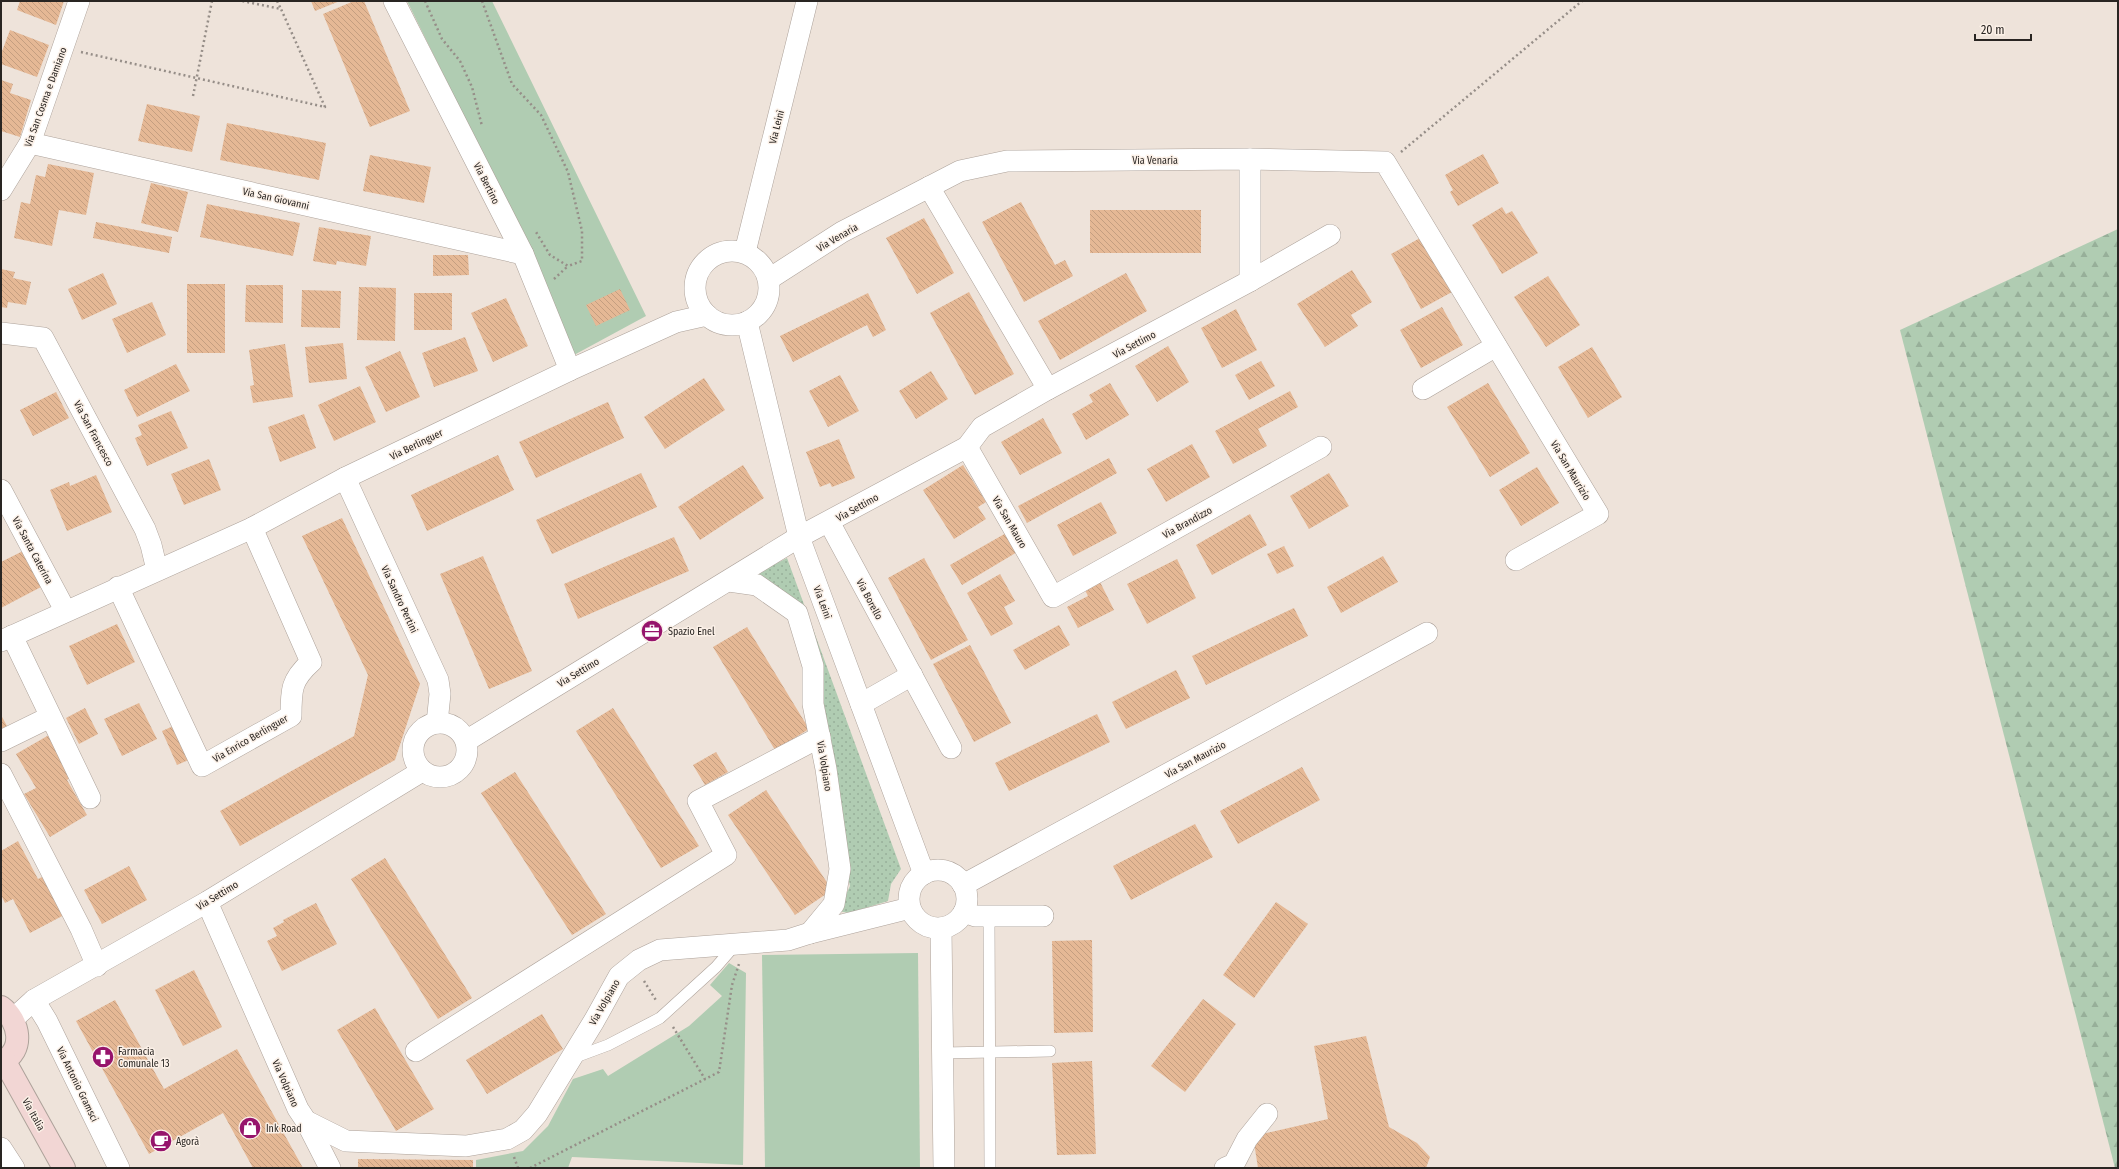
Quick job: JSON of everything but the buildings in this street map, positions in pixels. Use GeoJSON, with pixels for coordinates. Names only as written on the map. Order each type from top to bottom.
{"type":"FeatureCollection","features":[{"type":"Feature","properties":{"kind":"street","name":"Via San Cosma e Damiano"},"geometry":{"type":"LineString","coordinates":[[1,190],[30,143],[79,1]]}},
{"type":"Feature","properties":{"kind":"street","name":"Via Bertino"},"geometry":{"type":"LineString","coordinates":[[394,1],[522,254],[570,370]]}},
{"type":"Feature","properties":{"kind":"street","name":"Via Leinì"},"geometry":{"type":"LineString","coordinates":[[745,252],[807,1]]}},
{"type":"Feature","properties":{"kind":"street","name":"Via San Giovanni"},"geometry":{"type":"LineString","coordinates":[[30,143],[522,254]]}},
{"type":"Feature","properties":{"kind":"street"},"geometry":{"type":"LineString","coordinates":[[1250,159],[1250,281]]}},
{"type":"Feature","properties":{"kind":"street","name":"Via Venaria"},"geometry":{"type":"LineString","coordinates":[[769,279],[842,232],[960,171],[1007,161],[1250,159],[1385,162]]}},
{"type":"Feature","properties":{"kind":"street","name":"Via San Maurizio"},"geometry":{"type":"LineString","coordinates":[[1385,162],[1598,514],[1516,560]]}},
{"type":"Feature","properties":{"kind":"street"},"geometry":{"type":"LineString","coordinates":[[929,187],[1048,389]]}},
{"type":"Feature","properties":{"kind":"street","name":"Via Settimo"},"geometry":{"type":"LineString","coordinates":[[466,741],[799,537],[966,447],[982,427],[1048,389],[1250,281],[1330,235]]}},
{"type":"Feature","properties":{"kind":"street"},"geometry":{"type":"LineString","coordinates":[[733,250],[745,252],[756,258],[764,268],[769,279],[770,289],[763,309],[747,322],[726,324],[716,321],[702,307],[695,287],[697,275],[702,265],[711,257],[722,252],[733,250]]}},
{"type":"Feature","properties":{"kind":"street","name":"Via Berlinguer"},"geometry":{"type":"LineString","coordinates":[[156,570],[252,528],[345,478],[570,370],[676,322],[702,307]]}},
{"type":"Feature","properties":{"kind":"street","name":"Via Leinì"},"geometry":{"type":"LineString","coordinates":[[747,322],[799,537],[924,874]]}},
{"type":"Feature","properties":{"kind":"street","name":"Via San Francesco"},"geometry":{"type":"LineString","coordinates":[[1,333],[43,338],[145,529],[151,545],[156,570]]}},
{"type":"Feature","properties":{"kind":"street"},"geometry":{"type":"LineString","coordinates":[[1423,389],[1496,346]]}},
{"type":"Feature","properties":{"kind":"street","name":"Via San Mauro"},"geometry":{"type":"LineString","coordinates":[[966,447],[1053,597]]}},
{"type":"Feature","properties":{"kind":"street","name":"Via Brandizzo"},"geometry":{"type":"LineString","coordinates":[[1053,597],[1321,447]]}},
{"type":"Feature","properties":{"kind":"street","name":"Via Sandro Pertini"},"geometry":{"type":"LineString","coordinates":[[345,478],[438,680],[440,694],[437,723]]}},
{"type":"Feature","properties":{"kind":"street","name":"Via Santa Caterina"},"geometry":{"type":"LineString","coordinates":[[1,490],[66,610]]}},
{"type":"Feature","properties":{"kind":"street","name":"Via Borello"},"geometry":{"type":"LineString","coordinates":[[829,522],[951,748]]}},
{"type":"Feature","properties":{"kind":"street","name":"Via Enrico Berlinguer"},"geometry":{"type":"LineString","coordinates":[[118,587],[202,766],[291,716],[291,689],[299,673],[311,662],[252,528]]}},
{"type":"Feature","properties":{"kind":"street"},"geometry":{"type":"LineString","coordinates":[[90,798],[50,716],[6,638],[156,570]]}},
{"type":"Feature","properties":{"kind":"street","name":"Via Volpiano"},"geometry":{"type":"LineString","coordinates":[[207,902],[298,1110],[306,1121],[346,1141],[466,1146],[492,1143],[507,1139],[523,1130],[537,1114],[619,976],[639,960],[660,950],[788,940],[810,933],[834,904],[840,869],[820,737],[813,704],[813,666],[797,614],[757,585],[729,581]]}},
{"type":"Feature","properties":{"kind":"street","name":"Via San Maurizio"},"geometry":{"type":"LineString","coordinates":[[963,885],[1427,633]]}},
{"type":"Feature","properties":{"kind":"street"},"geometry":{"type":"LineString","coordinates":[[861,704],[912,675]]}},
{"type":"Feature","properties":{"kind":"street"},"geometry":{"type":"LineString","coordinates":[[1,741],[50,716]]}},
{"type":"Feature","properties":{"kind":"street"},"geometry":{"type":"LineString","coordinates":[[446,723],[455,727],[466,741],[466,758],[455,773],[438,778],[430,776],[422,771],[416,764],[413,755],[414,742],[421,730],[429,725],[446,723]]}},
{"type":"Feature","properties":{"kind":"street"},"geometry":{"type":"LineString","coordinates":[[416,1051],[726,855],[698,801],[820,737]]}},
{"type":"Feature","properties":{"kind":"street","name":"Via Settimo"},"geometry":{"type":"LineString","coordinates":[[7,1013],[97,966],[207,902],[422,771]]}},
{"type":"Feature","properties":{"kind":"street"},"geometry":{"type":"LineString","coordinates":[[1,774],[80,929],[97,966]]}},
{"type":"Feature","properties":{"kind":"street"},"geometry":{"type":"LineString","coordinates":[[941,870],[957,878],[963,885],[966,893],[964,912],[950,925],[941,928],[931,927],[922,923],[910,908],[909,898],[911,888],[916,880],[924,874],[941,870]]}},
{"type":"Feature","properties":{"kind":"street"},"geometry":{"type":"LineString","coordinates":[[810,933],[910,908]]}},
{"type":"Feature","properties":{"kind":"street"},"geometry":{"type":"LineString","coordinates":[[964,912],[975,916],[1043,916]]}},
{"type":"Feature","properties":{"kind":"street"},"geometry":{"type":"LineString","coordinates":[[941,928],[944,1053],[944,1168]]}},
{"type":"Feature","properties":{"kind":"street","name":"Via Antonio Gramsci"},"geometry":{"type":"LineString","coordinates":[[34,1000],[47,1021],[119,1168]]}},
{"type":"Feature","properties":{"kind":"street"},"geometry":{"type":"LineString","coordinates":[[2,1061],[16,1046],[17,1032],[7,1013]]}},
{"type":"Feature","properties":{"kind":"street","name":"Via Italia"},"geometry":{"type":"LineString","coordinates":[[2,1061],[64,1168]]}},
{"type":"Feature","properties":{"kind":"street"},"geometry":{"type":"LineString","coordinates":[[1226,1168],[1234,1164],[1246,1139],[1267,1114]]}},
{"type":"Feature","properties":{"kind":"street"},"geometry":{"type":"LineString","coordinates":[[306,1121],[330,1168]]}},
{"type":"Feature","properties":{"kind":"street"},"geometry":{"type":"LineString","coordinates":[[1,1148],[14,1168]]}},
{"type":"Feature","properties":{"kind":"lane"},"geometry":{"type":"LineString","coordinates":[[989,916],[990,1168]]}},
{"type":"Feature","properties":{"kind":"lane"},"geometry":{"type":"LineString","coordinates":[[570,1059],[608,1045],[660,1018],[741,944]]}},
{"type":"Feature","properties":{"kind":"lane"},"geometry":{"type":"LineString","coordinates":[[944,1053],[1050,1051]]}},
{"type":"Feature","properties":{"kind":"path"},"geometry":{"type":"LineString","coordinates":[[193,96],[212,1]]}},
{"type":"Feature","properties":{"kind":"path"},"geometry":{"type":"LineString","coordinates":[[242,1],[281,10]]}},
{"type":"Feature","properties":{"kind":"path"},"geometry":{"type":"LineString","coordinates":[[63,48],[325,107],[277,1]]}},
{"type":"Feature","properties":{"kind":"path"},"geometry":{"type":"LineString","coordinates":[[424,1],[442,39],[460,60],[472,86],[482,129]]}},
{"type":"Feature","properties":{"kind":"path"},"geometry":{"type":"LineString","coordinates":[[482,1],[512,84],[541,115],[568,172],[582,231],[582,261],[568,266],[550,255],[533,228]]}},
{"type":"Feature","properties":{"kind":"path"},"geometry":{"type":"LineString","coordinates":[[1385,162],[1408,148],[1582,1]]}},
{"type":"Feature","properties":{"kind":"path"},"geometry":{"type":"LineString","coordinates":[[530,1168],[719,1072],[732,985],[741,944]]}},
{"type":"Feature","properties":{"kind":"green space"},"geometry":{"type":"Polygon","coordinates":[[[407,1],[492,1],[646,316],[574,355],[491,171],[407,1]]]}},
{"type":"Feature","properties":{"kind":"green space"},"geometry":{"type":"Polygon","coordinates":[[[2118,229],[2118,1168],[2115,1168],[1900,330],[2118,229]]]}},
{"type":"Feature","properties":{"kind":"green space"},"geometry":{"type":"Polygon","coordinates":[[[787,558],[901,869],[891,884],[888,901],[849,913],[838,911],[850,886],[827,775],[797,614],[750,577],[787,558]]]}},
{"type":"Feature","properties":{"kind":"green space"},"geometry":{"type":"Polygon","coordinates":[[[918,953],[920,1168],[765,1168],[762,955],[918,953]]]}},
{"type":"Feature","properties":{"kind":"green space"},"geometry":{"type":"Polygon","coordinates":[[[729,963],[746,973],[743,1165],[572,1157],[568,1168],[476,1168],[476,1160],[523,1151],[548,1126],[573,1079],[603,1069],[608,1076],[689,1026],[722,996],[710,985],[729,963]]]}},
{"type":"Feature","properties":{"kind":"place","name":"Spazio Enel"},"geometry":{"type":"Point","coordinates":[652,631]}},
{"type":"Feature","properties":{"kind":"place","name":"Farmacia Comunale 13"},"geometry":{"type":"Point","coordinates":[103,1057]}},
{"type":"Feature","properties":{"kind":"place","name":"Ink Road"},"geometry":{"type":"Point","coordinates":[250,1128]}},
{"type":"Feature","properties":{"kind":"place","name":"Agorà"},"geometry":{"type":"Point","coordinates":[161,1141]}}]}
